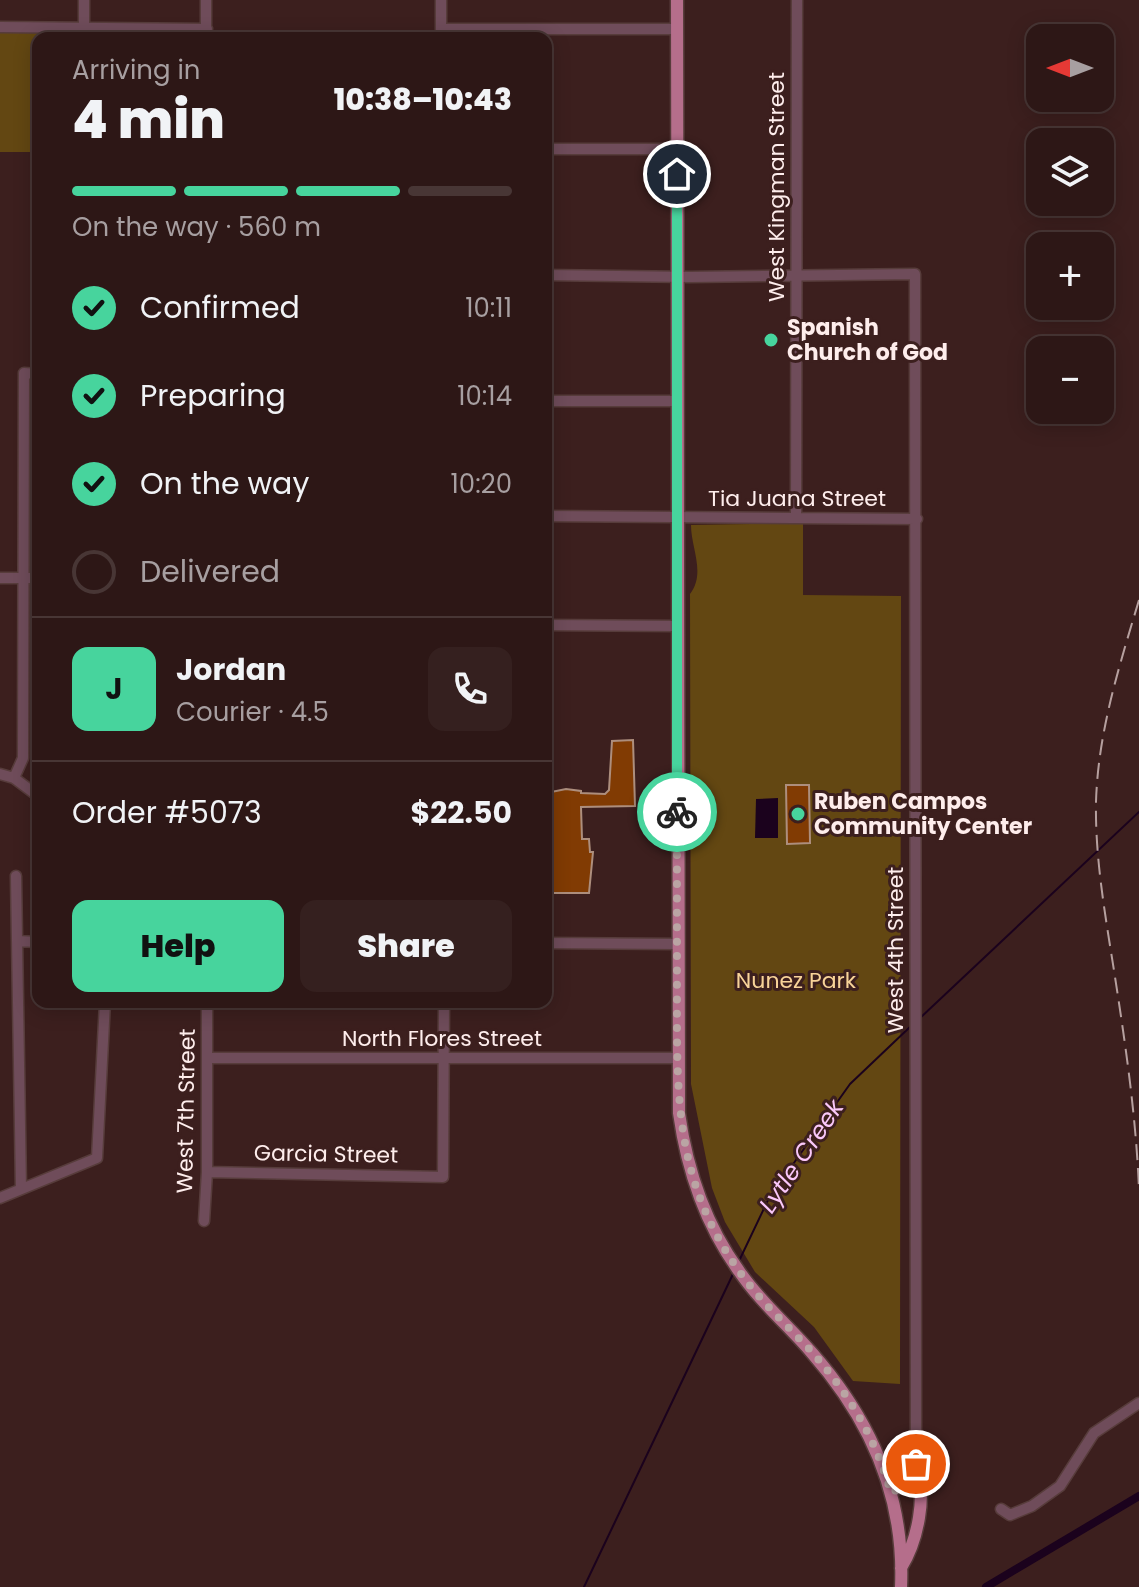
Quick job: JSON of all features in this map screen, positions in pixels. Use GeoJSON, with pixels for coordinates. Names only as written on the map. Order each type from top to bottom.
{"type":"FeatureCollection","features":[{"type":"Feature","properties":{"kind":"main road"},"geometry":{"type":"LineString","coordinates":[[677,0],[677,1100],[693,1183],[719,1240],[761,1300],[810,1350],[854,1406],[882,1462],[891,1493],[901,1587]]}},
{"type":"Feature","properties":{"kind":"main road"},"geometry":{"type":"LineString","coordinates":[[901,1568],[913,1549],[921,1479],[916,1464]]}},
{"type":"Feature","properties":{"kind":"street"},"geometry":{"type":"LineString","coordinates":[[84,0],[84,32]]}},
{"type":"Feature","properties":{"kind":"street"},"geometry":{"type":"LineString","coordinates":[[206,0],[206,32]]}},
{"type":"Feature","properties":{"kind":"street"},"geometry":{"type":"LineString","coordinates":[[441,0],[441,32]]}},
{"type":"Feature","properties":{"kind":"street","name":"West Kingman Street"},"geometry":{"type":"LineString","coordinates":[[796,518],[797,0]]}},
{"type":"Feature","properties":{"kind":"street"},"geometry":{"type":"LineString","coordinates":[[0,27],[60,32]]}},
{"type":"Feature","properties":{"kind":"street"},"geometry":{"type":"LineString","coordinates":[[535,32],[677,29]]}},
{"type":"Feature","properties":{"kind":"street"},"geometry":{"type":"LineString","coordinates":[[552,149],[677,149]]}},
{"type":"Feature","properties":{"kind":"street","name":"West 4th Street"},"geometry":{"type":"LineString","coordinates":[[796,275],[915,274],[916,1464]]}},
{"type":"Feature","properties":{"kind":"street"},"geometry":{"type":"LineString","coordinates":[[552,275],[796,275]]}},
{"type":"Feature","properties":{"kind":"street"},"geometry":{"type":"LineString","coordinates":[[14,778],[23,758],[24,373],[32,374]]}},
{"type":"Feature","properties":{"kind":"street"},"geometry":{"type":"LineString","coordinates":[[552,401],[677,401]]}},
{"type":"Feature","properties":{"kind":"street","name":"Tia Juana Street"},"geometry":{"type":"LineString","coordinates":[[552,516],[917,519]]}},
{"type":"Feature","properties":{"kind":"street"},"geometry":{"type":"LineString","coordinates":[[0,578],[32,578]]}},
{"type":"Feature","properties":{"kind":"street"},"geometry":{"type":"LineString","coordinates":[[552,625],[677,626]]}},
{"type":"Feature","properties":{"kind":"street"},"geometry":{"type":"LineString","coordinates":[[0,774],[14,778],[32,792]]}},
{"type":"Feature","properties":{"kind":"street"},"geometry":{"type":"LineString","coordinates":[[16,876],[21,1189]]}},
{"type":"Feature","properties":{"kind":"street"},"geometry":{"type":"LineString","coordinates":[[17,941],[32,942]]}},
{"type":"Feature","properties":{"kind":"street"},"geometry":{"type":"LineString","coordinates":[[552,943],[677,944]]}},
{"type":"Feature","properties":{"kind":"street"},"geometry":{"type":"LineString","coordinates":[[0,1198],[97,1158],[105,1008]]}},
{"type":"Feature","properties":{"kind":"street","name":"West 7th Street"},"geometry":{"type":"LineString","coordinates":[[204,1221],[207,1008]]}},
{"type":"Feature","properties":{"kind":"street"},"geometry":{"type":"LineString","coordinates":[[444,1008],[444,1058]]}},
{"type":"Feature","properties":{"kind":"street","name":"North Flores Street"},"geometry":{"type":"LineString","coordinates":[[208,1058],[676,1058]]}},
{"type":"Feature","properties":{"kind":"street","name":"Garcia Street"},"geometry":{"type":"LineString","coordinates":[[207,1172],[443,1177],[444,1058]]}},
{"type":"Feature","properties":{"kind":"street"},"geometry":{"type":"LineString","coordinates":[[1001,1509],[1010,1515],[1032,1506],[1060,1486],[1094,1433],[1139,1403]]}},
{"type":"Feature","properties":{"kind":"street"},"geometry":{"type":"LineString","coordinates":[[891,1493],[910,1482],[916,1464]]}},
{"type":"Feature","properties":{"kind":"green space"},"geometry":{"type":"Polygon","coordinates":[[[0,32],[32,32],[32,152],[0,152],[0,32]]]}},
{"type":"Feature","properties":{"kind":"green space","name":"Nunez Park"},"geometry":{"type":"Polygon","coordinates":[[[803,523],[803,595],[901,596],[900,1384],[853,1381],[814,1327],[755,1272],[725,1222],[712,1188],[691,1084],[690,594],[695,586],[697,569],[691,525],[803,523]]]}},
{"type":"Feature","properties":{"kind":"shaded area"},"geometry":{"type":"Polygon","coordinates":[[[778,798],[778,838],[755,838],[756,799],[778,798]]]}},
{"type":"Feature","properties":{"kind":"building"},"geometry":{"type":"Polygon","coordinates":[[[633,740],[635,806],[581,807],[582,839],[589,839],[590,852],[593,852],[589,893],[552,893],[552,792],[566,789],[605,794],[609,790],[612,741],[633,740]]]}},
{"type":"Feature","properties":{"kind":"building","name":"Ruben Campos Community Center"},"geometry":{"type":"Polygon","coordinates":[[[786,785],[809,785],[810,843],[787,844],[786,785]]]}},
{"type":"Feature","properties":{"kind":"waterway","name":"Lytle Creek"},"geometry":{"type":"LineString","coordinates":[[919,1019],[1139,812]]}},
{"type":"Feature","properties":{"kind":"waterway","name":"Lytle Creek"},"geometry":{"type":"LineString","coordinates":[[739,1261],[769,1198],[850,1084],[911,1026]]}},
{"type":"Feature","properties":{"kind":"waterway","name":"Lytle Creek"},"geometry":{"type":"LineString","coordinates":[[584,1587],[733,1274]]}},
{"type":"Feature","properties":{"kind":"waterway","name":"Lytle Creek"},"geometry":{"type":"LineString","coordinates":[[986,1587],[1139,1496]]}},
{"type":"Feature","properties":{"kind":"railway"},"geometry":{"type":"LineString","coordinates":[[1139,600],[1105,725],[1096,802],[1099,868],[1130,1083],[1139,1189]]}},
{"type":"Feature","properties":{"kind":"way so far"},"geometry":{"type":"LineString","coordinates":[[677,812],[677,1100],[693,1183],[719,1240],[739,1271],[761,1300],[813,1353],[854,1406],[882,1462],[891,1493],[910,1482],[916,1464]]}},
{"type":"Feature","properties":{"kind":"place","name":"Spanish Church of God"},"geometry":{"type":"Point","coordinates":[771,340]}},
{"type":"Feature","properties":{"kind":"place","name":"Ruben Campos Community Center"},"geometry":{"type":"Point","coordinates":[798,814]}},
{"type":"Feature","properties":{"kind":"route"},"geometry":{"type":"LineString","coordinates":[[677,174],[677,812]]}}]}
